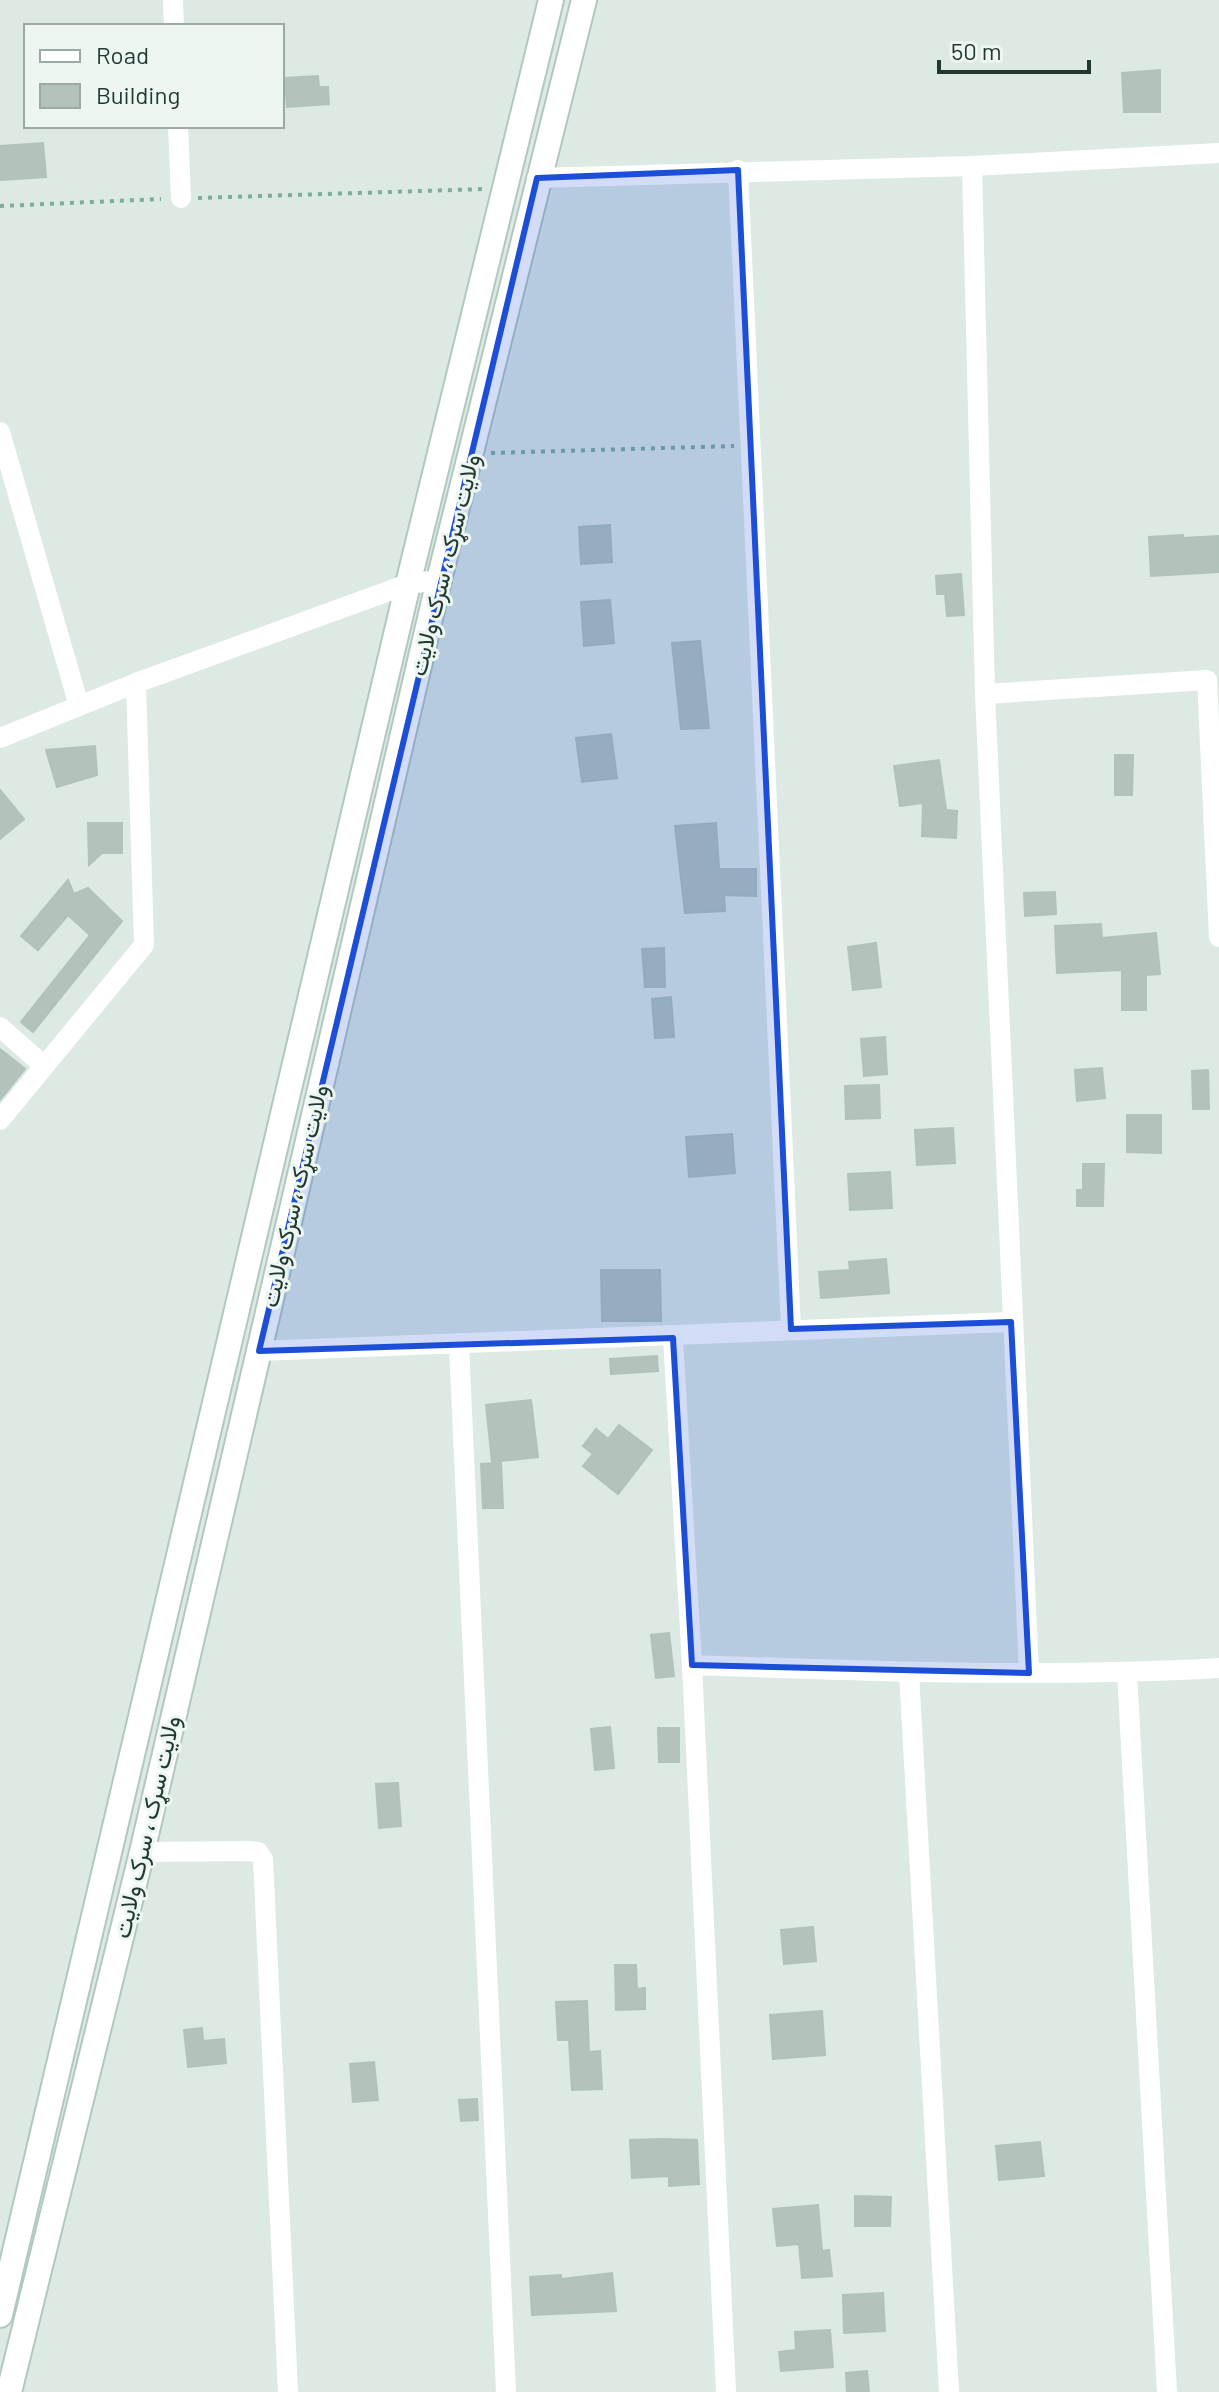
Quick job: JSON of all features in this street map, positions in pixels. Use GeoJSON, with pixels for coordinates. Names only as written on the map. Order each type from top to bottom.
{"type":"FeatureCollection","features":[{"type":"Feature","properties":{"kind":"main road","name":"ولایت سړک ، سرک ولایت"},"geometry":{"type":"LineString","coordinates":[[0,2315],[502,188],[551,0]]}},
{"type":"Feature","properties":{"kind":"main road","name":"ولایت سړک ، سرک ولایت"},"geometry":{"type":"LineString","coordinates":[[9,2392],[142,1852],[439,580],[473,454],[537,178],[584,0]]}},
{"type":"Feature","properties":{"kind":"street"},"geometry":{"type":"LineString","coordinates":[[173,0],[174,24]]}},
{"type":"Feature","properties":{"kind":"street"},"geometry":{"type":"LineString","coordinates":[[178,128],[181,198]]}},
{"type":"Feature","properties":{"kind":"street"},"geometry":{"type":"LineString","coordinates":[[537,178],[738,170],[972,166],[1219,153]]}},
{"type":"Feature","properties":{"kind":"street"},"geometry":{"type":"LineString","coordinates":[[972,166],[985,694],[1029,1673]]}},
{"type":"Feature","properties":{"kind":"street"},"geometry":{"type":"LineString","coordinates":[[738,170],[748,445],[791,1329]]}},
{"type":"Feature","properties":{"kind":"street"},"geometry":{"type":"LineString","coordinates":[[0,432],[7,492],[79,706]]}},
{"type":"Feature","properties":{"kind":"street"},"geometry":{"type":"LineString","coordinates":[[0,738],[136,683],[408,584],[439,580]]}},
{"type":"Feature","properties":{"kind":"street"},"geometry":{"type":"LineString","coordinates":[[985,694],[1213,680],[1219,937]]}},
{"type":"Feature","properties":{"kind":"street"},"geometry":{"type":"LineString","coordinates":[[0,1120],[144,945],[136,683]]}},
{"type":"Feature","properties":{"kind":"street"},"geometry":{"type":"LineString","coordinates":[[0,1027],[43,1065]]}},
{"type":"Feature","properties":{"kind":"street"},"geometry":{"type":"LineString","coordinates":[[259,1351],[673,1338],[791,1329],[1011,1322]]}},
{"type":"Feature","properties":{"kind":"street"},"geometry":{"type":"LineString","coordinates":[[673,1338],[692,1665],[726,2392]]}},
{"type":"Feature","properties":{"kind":"street"},"geometry":{"type":"LineString","coordinates":[[459,1345],[506,2392]]}},
{"type":"Feature","properties":{"kind":"street"},"geometry":{"type":"LineString","coordinates":[[692,1665],[909,1673],[1127,1673],[1219,1668]]}},
{"type":"Feature","properties":{"kind":"street"},"geometry":{"type":"LineString","coordinates":[[909,1673],[949,2392]]}},
{"type":"Feature","properties":{"kind":"street"},"geometry":{"type":"LineString","coordinates":[[1127,1673],[1167,2392]]}},
{"type":"Feature","properties":{"kind":"street"},"geometry":{"type":"LineString","coordinates":[[142,1852],[249,1851],[258,1852],[263,1859],[288,2392]]}},
{"type":"Feature","properties":{"kind":"path"},"geometry":{"type":"LineString","coordinates":[[0,206],[502,188]]}},
{"type":"Feature","properties":{"kind":"path"},"geometry":{"type":"LineString","coordinates":[[473,454],[748,445]]}},
{"type":"Feature","properties":{"kind":"highlighted area"},"geometry":{"type":"Polygon","coordinates":[[[738,170],[791,1329],[1011,1322],[1029,1673],[692,1665],[673,1338],[259,1351],[537,178],[738,170]]]}},
{"type":"Feature","properties":{"kind":"building"},"geometry":{"type":"Polygon","coordinates":[[[1160,70],[1160,112],[1124,112],[1122,73],[1160,70]]]}},
{"type":"Feature","properties":{"kind":"building"},"geometry":{"type":"Polygon","coordinates":[[[318,76],[319,87],[328,87],[329,104],[287,107],[285,78],[318,76]]]}},
{"type":"Feature","properties":{"kind":"building"},"geometry":{"type":"Polygon","coordinates":[[[43,143],[46,177],[0,180],[0,146],[43,143]]]}},
{"type":"Feature","properties":{"kind":"building"},"geometry":{"type":"Polygon","coordinates":[[[610,525],[612,562],[581,564],[579,527],[610,525]]]}},
{"type":"Feature","properties":{"kind":"building"},"geometry":{"type":"Polygon","coordinates":[[[1183,535],[1183,538],[1219,536],[1219,572],[1151,576],[1149,537],[1183,535]]]}},
{"type":"Feature","properties":{"kind":"building"},"geometry":{"type":"Polygon","coordinates":[[[961,574],[964,615],[947,616],[945,594],[937,594],[936,576],[961,574]]]}},
{"type":"Feature","properties":{"kind":"building"},"geometry":{"type":"Polygon","coordinates":[[[610,600],[614,643],[584,646],[581,602],[610,600]]]}},
{"type":"Feature","properties":{"kind":"building"},"geometry":{"type":"Polygon","coordinates":[[[700,641],[709,728],[681,729],[672,643],[700,641]]]}},
{"type":"Feature","properties":{"kind":"building"},"geometry":{"type":"Polygon","coordinates":[[[611,734],[617,778],[582,782],[576,738],[611,734]]]}},
{"type":"Feature","properties":{"kind":"building"},"geometry":{"type":"Polygon","coordinates":[[[95,746],[97,775],[57,787],[46,750],[95,746]]]}},
{"type":"Feature","properties":{"kind":"building"},"geometry":{"type":"Polygon","coordinates":[[[1115,755],[1133,755],[1132,795],[1115,795],[1115,755]]]}},
{"type":"Feature","properties":{"kind":"building"},"geometry":{"type":"Polygon","coordinates":[[[939,760],[946,810],[957,811],[956,838],[922,836],[923,803],[900,806],[894,766],[939,760]]]}},
{"type":"Feature","properties":{"kind":"building"},"geometry":{"type":"Polygon","coordinates":[[[0,790],[24,819],[0,839],[0,790]]]}},
{"type":"Feature","properties":{"kind":"building"},"geometry":{"type":"Polygon","coordinates":[[[88,823],[122,823],[122,853],[102,853],[89,865],[88,823]]]}},
{"type":"Feature","properties":{"kind":"building"},"geometry":{"type":"Polygon","coordinates":[[[716,823],[719,869],[756,869],[756,896],[724,895],[725,911],[685,913],[675,826],[716,823]]]}},
{"type":"Feature","properties":{"kind":"building"},"geometry":{"type":"Polygon","coordinates":[[[68,880],[74,894],[88,888],[122,921],[33,1032],[21,1022],[90,935],[68,915],[38,950],[21,936],[68,880]]]}},
{"type":"Feature","properties":{"kind":"building"},"geometry":{"type":"Polygon","coordinates":[[[1055,892],[1056,914],[1025,916],[1024,893],[1055,892]]]}},
{"type":"Feature","properties":{"kind":"building"},"geometry":{"type":"Polygon","coordinates":[[[1101,924],[1102,938],[1156,933],[1160,974],[1146,975],[1146,1010],[1122,1010],[1122,970],[1057,973],[1055,926],[1101,924]]]}},
{"type":"Feature","properties":{"kind":"building"},"geometry":{"type":"Polygon","coordinates":[[[876,943],[881,987],[853,990],[848,947],[876,943]]]}},
{"type":"Feature","properties":{"kind":"building"},"geometry":{"type":"Polygon","coordinates":[[[664,948],[665,987],[645,987],[642,949],[664,948]]]}},
{"type":"Feature","properties":{"kind":"building"},"geometry":{"type":"Polygon","coordinates":[[[671,997],[674,1037],[655,1038],[652,999],[671,997]]]}},
{"type":"Feature","properties":{"kind":"building"},"geometry":{"type":"Polygon","coordinates":[[[885,1037],[887,1074],[864,1076],[861,1039],[885,1037]]]}},
{"type":"Feature","properties":{"kind":"building"},"geometry":{"type":"Polygon","coordinates":[[[0,1049],[25,1069],[0,1100],[0,1049]]]}},
{"type":"Feature","properties":{"kind":"building"},"geometry":{"type":"Polygon","coordinates":[[[1102,1068],[1105,1098],[1077,1101],[1075,1070],[1102,1068]]]}},
{"type":"Feature","properties":{"kind":"building"},"geometry":{"type":"Polygon","coordinates":[[[1208,1070],[1209,1109],[1193,1109],[1192,1071],[1208,1070]]]}},
{"type":"Feature","properties":{"kind":"building"},"geometry":{"type":"Polygon","coordinates":[[[879,1085],[880,1118],[846,1119],[845,1086],[879,1085]]]}},
{"type":"Feature","properties":{"kind":"building"},"geometry":{"type":"Polygon","coordinates":[[[1127,1115],[1161,1115],[1161,1153],[1127,1152],[1127,1115]]]}},
{"type":"Feature","properties":{"kind":"building"},"geometry":{"type":"Polygon","coordinates":[[[953,1128],[955,1163],[917,1165],[915,1130],[953,1128]]]}},
{"type":"Feature","properties":{"kind":"building"},"geometry":{"type":"Polygon","coordinates":[[[732,1134],[735,1173],[689,1177],[686,1137],[732,1134]]]}},
{"type":"Feature","properties":{"kind":"building"},"geometry":{"type":"Polygon","coordinates":[[[1083,1164],[1104,1164],[1103,1206],[1077,1206],[1077,1190],[1083,1190],[1083,1164]]]}},
{"type":"Feature","properties":{"kind":"building"},"geometry":{"type":"Polygon","coordinates":[[[890,1172],[892,1208],[850,1210],[848,1174],[890,1172]]]}},
{"type":"Feature","properties":{"kind":"building"},"geometry":{"type":"Polygon","coordinates":[[[886,1259],[889,1293],[821,1298],[819,1272],[850,1270],[849,1262],[886,1259]]]}},
{"type":"Feature","properties":{"kind":"building"},"geometry":{"type":"Polygon","coordinates":[[[601,1270],[660,1270],[661,1321],[602,1321],[601,1270]]]}},
{"type":"Feature","properties":{"kind":"building"},"geometry":{"type":"Polygon","coordinates":[[[657,1356],[658,1371],[611,1374],[610,1359],[657,1356]]]}},
{"type":"Feature","properties":{"kind":"building"},"geometry":{"type":"Polygon","coordinates":[[[531,1400],[538,1457],[492,1462],[486,1405],[531,1400]]]}},
{"type":"Feature","properties":{"kind":"building"},"geometry":{"type":"Polygon","coordinates":[[[619,1425],[652,1450],[618,1494],[583,1466],[593,1454],[583,1446],[596,1429],[608,1439],[619,1425]]]}},
{"type":"Feature","properties":{"kind":"building"},"geometry":{"type":"Polygon","coordinates":[[[501,1463],[503,1508],[483,1508],[481,1464],[501,1463]]]}},
{"type":"Feature","properties":{"kind":"building"},"geometry":{"type":"Polygon","coordinates":[[[669,1633],[674,1676],[656,1678],[651,1635],[669,1633]]]}},
{"type":"Feature","properties":{"kind":"building"},"geometry":{"type":"Polygon","coordinates":[[[610,1727],[614,1768],[595,1770],[591,1729],[610,1727]]]}},
{"type":"Feature","properties":{"kind":"building"},"geometry":{"type":"Polygon","coordinates":[[[658,1728],[679,1728],[679,1762],[659,1762],[658,1728]]]}},
{"type":"Feature","properties":{"kind":"building"},"geometry":{"type":"Polygon","coordinates":[[[398,1783],[401,1826],[379,1828],[376,1784],[398,1783]]]}},
{"type":"Feature","properties":{"kind":"building"},"geometry":{"type":"Polygon","coordinates":[[[813,1927],[816,1961],[784,1964],[781,1930],[813,1927]]]}},
{"type":"Feature","properties":{"kind":"building"},"geometry":{"type":"Polygon","coordinates":[[[615,1965],[636,1965],[637,1989],[645,1988],[645,2009],[616,2010],[615,1965]]]}},
{"type":"Feature","properties":{"kind":"building"},"geometry":{"type":"Polygon","coordinates":[[[587,2001],[589,2052],[600,2051],[602,2089],[572,2090],[569,2040],[558,2040],[556,2002],[587,2001]]]}},
{"type":"Feature","properties":{"kind":"building"},"geometry":{"type":"Polygon","coordinates":[[[822,2011],[825,2055],[773,2059],[770,2015],[822,2011]]]}},
{"type":"Feature","properties":{"kind":"building"},"geometry":{"type":"Polygon","coordinates":[[[202,2028],[203,2041],[224,2039],[226,2063],[188,2067],[184,2030],[202,2028]]]}},
{"type":"Feature","properties":{"kind":"building"},"geometry":{"type":"Polygon","coordinates":[[[374,2062],[378,2100],[353,2102],[350,2064],[374,2062]]]}},
{"type":"Feature","properties":{"kind":"building"},"geometry":{"type":"Polygon","coordinates":[[[477,2099],[478,2120],[461,2121],[459,2100],[477,2099]]]}},
{"type":"Feature","properties":{"kind":"building"},"geometry":{"type":"Polygon","coordinates":[[[630,2140],[697,2140],[699,2184],[669,2186],[669,2176],[632,2178],[630,2140]]]}},
{"type":"Feature","properties":{"kind":"building"},"geometry":{"type":"Polygon","coordinates":[[[1040,2142],[1044,2176],[999,2180],[996,2146],[1040,2142]]]}},
{"type":"Feature","properties":{"kind":"building"},"geometry":{"type":"Polygon","coordinates":[[[855,2196],[891,2197],[890,2226],[855,2226],[855,2196]]]}},
{"type":"Feature","properties":{"kind":"building"},"geometry":{"type":"Polygon","coordinates":[[[818,2205],[822,2251],[829,2250],[832,2276],[802,2278],[799,2244],[777,2246],[773,2209],[818,2205]]]}},
{"type":"Feature","properties":{"kind":"building"},"geometry":{"type":"Polygon","coordinates":[[[612,2273],[616,2311],[532,2315],[530,2277],[561,2275],[561,2279],[612,2273]]]}},
{"type":"Feature","properties":{"kind":"building"},"geometry":{"type":"Polygon","coordinates":[[[883,2293],[885,2331],[844,2333],[843,2295],[883,2293]]]}},
{"type":"Feature","properties":{"kind":"building"},"geometry":{"type":"Polygon","coordinates":[[[830,2330],[833,2367],[781,2371],[779,2352],[796,2350],[795,2332],[830,2330]]]}},
{"type":"Feature","properties":{"kind":"building"},"geometry":{"type":"Polygon","coordinates":[[[867,2371],[869,2392],[847,2392],[846,2373],[867,2371]]]}}]}
